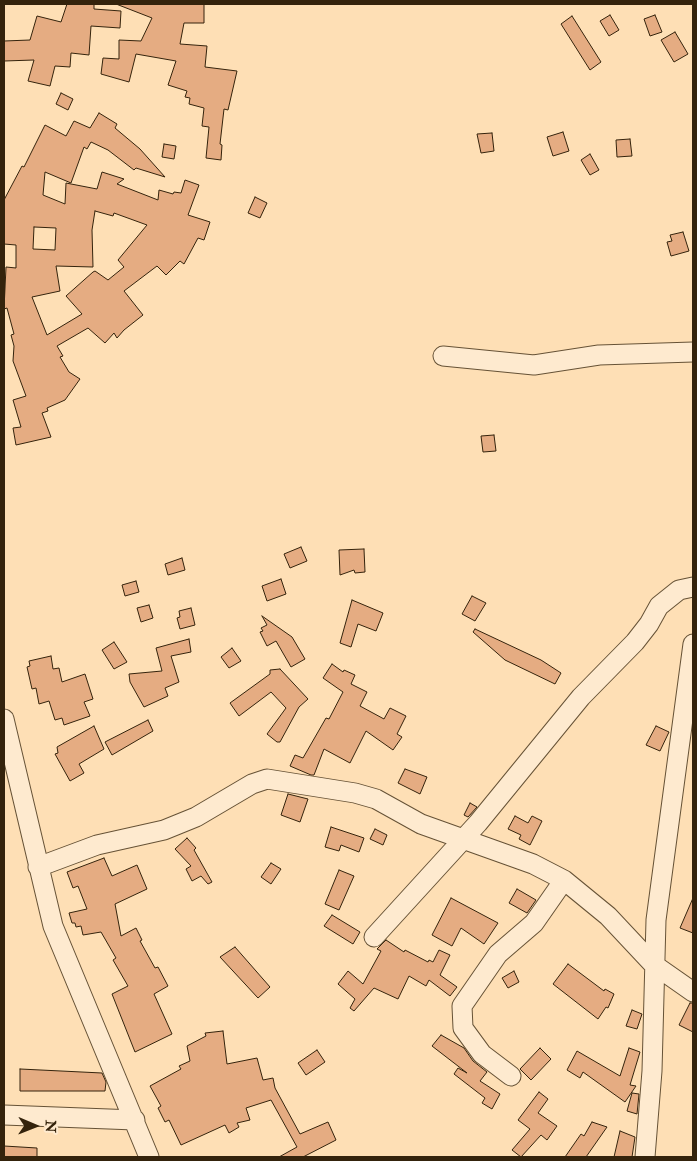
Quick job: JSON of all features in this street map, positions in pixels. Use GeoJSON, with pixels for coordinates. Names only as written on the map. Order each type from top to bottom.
{"type":"FeatureCollection","features":[{"type":"Feature","properties":{"kind":"street"},"geometry":{"type":"LineString","coordinates":[[443,356],[534,364],[599,354],[693,352]]}},
{"type":"Feature","properties":{"kind":"street"},"geometry":{"type":"LineString","coordinates":[[374,936],[461,840],[580,696],[639,638],[659,606],[675,593],[693,587]]}},
{"type":"Feature","properties":{"kind":"street"},"geometry":{"type":"LineString","coordinates":[[645,1157],[652,1071],[654,964],[663,864],[693,644]]}},
{"type":"Feature","properties":{"kind":"street"},"geometry":{"type":"LineString","coordinates":[[4,719],[53,926],[149,1157]]}},
{"type":"Feature","properties":{"kind":"street"},"geometry":{"type":"LineString","coordinates":[[38,867],[97,845],[164,830],[196,816],[252,784],[267,779],[356,793],[369,797],[422,824],[461,840],[533,864],[564,880],[608,916],[654,964],[693,992]]}},
{"type":"Feature","properties":{"kind":"street"},"geometry":{"type":"LineString","coordinates":[[511,1076],[482,1054],[463,1028],[462,1006],[498,954],[534,923],[564,880]]}},
{"type":"Feature","properties":{"kind":"street"},"geometry":{"type":"LineString","coordinates":[[4,1115],[135,1120]]}},
{"type":"Feature","properties":{"kind":"building"},"geometry":{"type":"Polygon","coordinates":[[[67,4],[94,4],[94,9],[121,11],[120,28],[91,26],[89,55],[71,53],[70,67],[55,66],[50,86],[28,81],[34,60],[4,61],[4,41],[30,40],[37,16],[61,22],[67,4]]]}},
{"type":"Feature","properties":{"kind":"building"},"geometry":{"type":"Polygon","coordinates":[[[116,4],[204,4],[204,23],[184,23],[180,44],[207,46],[205,67],[237,71],[228,110],[224,109],[220,144],[222,145],[221,160],[206,158],[209,127],[202,126],[204,108],[189,104],[190,98],[185,97],[187,91],[168,85],[176,61],[136,54],[129,82],[101,74],[103,58],[119,59],[119,40],[141,41],[152,18],[116,4]]]}},
{"type":"Feature","properties":{"kind":"building"},"geometry":{"type":"Polygon","coordinates":[[[610,15],[619,30],[609,36],[600,21],[610,15]]]}},
{"type":"Feature","properties":{"kind":"building"},"geometry":{"type":"Polygon","coordinates":[[[655,15],[662,32],[650,36],[644,19],[655,15]]]}},
{"type":"Feature","properties":{"kind":"building"},"geometry":{"type":"Polygon","coordinates":[[[572,16],[601,62],[590,70],[561,24],[572,16]]]}},
{"type":"Feature","properties":{"kind":"building"},"geometry":{"type":"Polygon","coordinates":[[[675,32],[688,54],[674,62],[661,40],[675,32]]]}},
{"type":"Feature","properties":{"kind":"building"},"geometry":{"type":"Polygon","coordinates":[[[61,93],[73,99],[68,110],[56,104],[61,93]]]}},
{"type":"Feature","properties":{"kind":"building"},"geometry":{"type":"Polygon","coordinates":[[[99,113],[117,124],[115,128],[140,149],[165,177],[136,168],[134,170],[108,150],[91,142],[87,149],[84,147],[71,183],[45,172],[43,195],[65,204],[66,183],[97,189],[102,172],[124,179],[117,184],[158,200],[159,190],[173,194],[174,192],[181,193],[185,180],[199,185],[188,215],[210,222],[204,240],[198,238],[184,264],[180,261],[166,275],[157,266],[124,291],[143,315],[117,338],[114,333],[105,343],[88,328],[57,346],[63,356],[60,357],[69,372],[80,379],[65,400],[47,408],[48,411],[42,413],[51,437],[16,445],[13,428],[21,427],[13,400],[26,396],[13,361],[14,346],[11,335],[14,334],[7,308],[4,309],[6,267],[16,268],[16,245],[4,244],[4,200],[22,166],[24,167],[45,125],[66,136],[74,121],[90,128],[99,113]],[[95,211],[92,230],[93,267],[56,266],[60,291],[32,297],[47,335],[82,314],[66,296],[95,271],[108,280],[124,267],[118,260],[147,225],[114,213],[113,216],[95,211]],[[34,227],[33,249],[55,250],[56,228],[34,227]]]}},
{"type":"Feature","properties":{"kind":"building"},"geometry":{"type":"Polygon","coordinates":[[[563,132],[569,151],[553,156],[547,137],[563,132]]]}},
{"type":"Feature","properties":{"kind":"building"},"geometry":{"type":"Polygon","coordinates":[[[492,133],[494,151],[481,153],[477,134],[492,133]]]}},
{"type":"Feature","properties":{"kind":"building"},"geometry":{"type":"Polygon","coordinates":[[[630,139],[632,156],[617,157],[616,140],[630,139]]]}},
{"type":"Feature","properties":{"kind":"building"},"geometry":{"type":"Polygon","coordinates":[[[164,144],[176,146],[174,159],[162,157],[164,144]]]}},
{"type":"Feature","properties":{"kind":"building"},"geometry":{"type":"Polygon","coordinates":[[[590,154],[599,170],[590,175],[581,160],[590,154]]]}},
{"type":"Feature","properties":{"kind":"building"},"geometry":{"type":"Polygon","coordinates":[[[255,197],[267,203],[260,218],[248,213],[255,197]]]}},
{"type":"Feature","properties":{"kind":"building"},"geometry":{"type":"Polygon","coordinates":[[[683,232],[689,251],[671,256],[667,242],[672,241],[670,235],[683,232]]]}},
{"type":"Feature","properties":{"kind":"building"},"geometry":{"type":"Polygon","coordinates":[[[494,435],[496,451],[483,452],[481,436],[494,435]]]}},
{"type":"Feature","properties":{"kind":"building"},"geometry":{"type":"Polygon","coordinates":[[[301,547],[307,561],[290,568],[284,554],[301,547]]]}},
{"type":"Feature","properties":{"kind":"building"},"geometry":{"type":"Polygon","coordinates":[[[364,549],[365,572],[355,573],[354,570],[340,575],[339,550],[364,549]]]}},
{"type":"Feature","properties":{"kind":"building"},"geometry":{"type":"Polygon","coordinates":[[[182,558],[185,570],[168,575],[165,564],[182,558]]]}},
{"type":"Feature","properties":{"kind":"building"},"geometry":{"type":"Polygon","coordinates":[[[281,579],[286,594],[267,601],[262,586],[281,579]]]}},
{"type":"Feature","properties":{"kind":"building"},"geometry":{"type":"Polygon","coordinates":[[[136,581],[139,592],[125,596],[122,585],[136,581]]]}},
{"type":"Feature","properties":{"kind":"building"},"geometry":{"type":"Polygon","coordinates":[[[472,596],[486,603],[475,621],[462,614],[472,596]]]}},
{"type":"Feature","properties":{"kind":"building"},"geometry":{"type":"Polygon","coordinates":[[[352,600],[383,613],[376,631],[358,624],[351,647],[340,643],[352,600]]]}},
{"type":"Feature","properties":{"kind":"building"},"geometry":{"type":"Polygon","coordinates":[[[149,605],[153,618],[141,622],[137,608],[149,605]]]}},
{"type":"Feature","properties":{"kind":"building"},"geometry":{"type":"Polygon","coordinates":[[[191,608],[195,625],[180,629],[177,618],[180,617],[179,611],[191,608]]]}},
{"type":"Feature","properties":{"kind":"building"},"geometry":{"type":"Polygon","coordinates":[[[262,616],[292,637],[305,659],[291,667],[276,641],[267,646],[260,632],[263,631],[261,628],[267,625],[262,616]]]}},
{"type":"Feature","properties":{"kind":"building"},"geometry":{"type":"Polygon","coordinates":[[[475,629],[541,660],[561,673],[555,684],[505,660],[473,632],[475,629]]]}},
{"type":"Feature","properties":{"kind":"building"},"geometry":{"type":"Polygon","coordinates":[[[189,639],[191,652],[171,656],[179,682],[165,688],[168,696],[144,707],[130,682],[129,674],[162,671],[156,648],[189,639]]]}},
{"type":"Feature","properties":{"kind":"building"},"geometry":{"type":"Polygon","coordinates":[[[114,642],[127,662],[114,669],[102,650],[114,642]]]}},
{"type":"Feature","properties":{"kind":"building"},"geometry":{"type":"Polygon","coordinates":[[[232,648],[241,661],[229,668],[221,657],[232,648]]]}},
{"type":"Feature","properties":{"kind":"building"},"geometry":{"type":"Polygon","coordinates":[[[51,656],[53,669],[59,668],[62,682],[85,674],[93,699],[84,702],[90,716],[64,725],[62,718],[55,720],[49,701],[39,704],[36,688],[32,689],[27,667],[30,666],[29,661],[51,656]]]}},
{"type":"Feature","properties":{"kind":"building"},"geometry":{"type":"Polygon","coordinates":[[[332,664],[343,672],[344,670],[355,675],[351,684],[367,692],[360,706],[384,719],[390,708],[406,716],[397,734],[402,737],[393,750],[366,731],[350,763],[324,749],[314,775],[311,775],[290,766],[295,755],[303,758],[326,718],[329,719],[343,692],[323,678],[332,664]]]}},
{"type":"Feature","properties":{"kind":"building"},"geometry":{"type":"Polygon","coordinates":[[[280,669],[308,699],[299,707],[280,742],[277,742],[267,734],[286,708],[271,692],[239,716],[230,703],[270,674],[270,670],[280,669]]]}},
{"type":"Feature","properties":{"kind":"building"},"geometry":{"type":"Polygon","coordinates":[[[148,720],[153,731],[112,755],[105,742],[148,720]]]}},
{"type":"Feature","properties":{"kind":"building"},"geometry":{"type":"Polygon","coordinates":[[[94,726],[104,749],[79,764],[84,773],[70,781],[55,754],[58,753],[57,747],[94,726]]]}},
{"type":"Feature","properties":{"kind":"building"},"geometry":{"type":"Polygon","coordinates":[[[656,726],[669,732],[660,751],[646,745],[656,726]]]}},
{"type":"Feature","properties":{"kind":"building"},"geometry":{"type":"Polygon","coordinates":[[[405,769],[427,777],[420,794],[398,783],[405,769]]]}},
{"type":"Feature","properties":{"kind":"building"},"geometry":{"type":"Polygon","coordinates":[[[288,794],[308,799],[300,822],[281,815],[288,794]]]}},
{"type":"Feature","properties":{"kind":"building"},"geometry":{"type":"Polygon","coordinates":[[[470,803],[477,807],[468,817],[464,815],[470,803]]]}},
{"type":"Feature","properties":{"kind":"building"},"geometry":{"type":"Polygon","coordinates":[[[515,816],[528,823],[532,816],[542,821],[530,845],[519,839],[521,835],[508,829],[515,816]]]}},
{"type":"Feature","properties":{"kind":"building"},"geometry":{"type":"Polygon","coordinates":[[[331,827],[364,838],[359,852],[341,845],[339,851],[325,847],[331,827]]]}},
{"type":"Feature","properties":{"kind":"building"},"geometry":{"type":"Polygon","coordinates":[[[375,829],[387,835],[383,845],[370,839],[375,829]]]}},
{"type":"Feature","properties":{"kind":"building"},"geometry":{"type":"Polygon","coordinates":[[[187,838],[196,848],[194,850],[212,882],[208,884],[201,876],[192,881],[186,869],[191,866],[175,849],[187,838]]]}},
{"type":"Feature","properties":{"kind":"building"},"geometry":{"type":"Polygon","coordinates":[[[104,858],[112,876],[137,865],[147,889],[115,904],[121,936],[136,928],[142,940],[140,941],[155,968],[158,967],[168,986],[154,994],[172,1034],[135,1052],[112,994],[128,986],[113,960],[116,958],[101,932],[83,935],[81,926],[76,927],[75,923],[72,923],[69,913],[87,909],[78,886],[73,888],[67,872],[104,858]]]}},
{"type":"Feature","properties":{"kind":"building"},"geometry":{"type":"Polygon","coordinates":[[[271,863],[281,869],[271,884],[261,877],[271,863]]]}},
{"type":"Feature","properties":{"kind":"building"},"geometry":{"type":"Polygon","coordinates":[[[339,870],[354,876],[339,910],[325,904],[339,870]]]}},
{"type":"Feature","properties":{"kind":"building"},"geometry":{"type":"Polygon","coordinates":[[[517,889],[536,900],[527,913],[509,903],[517,889]]]}},
{"type":"Feature","properties":{"kind":"building"},"geometry":{"type":"Polygon","coordinates":[[[451,898],[498,923],[484,944],[461,928],[452,946],[432,935],[451,898]]]}},
{"type":"Feature","properties":{"kind":"building"},"geometry":{"type":"Polygon","coordinates":[[[693,898],[693,933],[680,928],[693,898]]]}},
{"type":"Feature","properties":{"kind":"building"},"geometry":{"type":"Polygon","coordinates":[[[332,915],[360,932],[353,944],[324,926],[332,915]]]}},
{"type":"Feature","properties":{"kind":"building"},"geometry":{"type":"Polygon","coordinates":[[[386,940],[404,952],[405,950],[428,962],[429,960],[433,962],[439,950],[450,955],[440,975],[457,987],[450,996],[429,980],[426,986],[409,976],[398,999],[374,988],[354,1011],[350,1008],[355,999],[338,984],[348,971],[363,984],[381,951],[377,949],[386,940]]]}},
{"type":"Feature","properties":{"kind":"building"},"geometry":{"type":"Polygon","coordinates":[[[235,947],[270,987],[258,998],[220,957],[235,947]]]}},
{"type":"Feature","properties":{"kind":"building"},"geometry":{"type":"Polygon","coordinates":[[[568,964],[604,991],[605,989],[614,994],[608,1008],[606,1007],[598,1019],[553,984],[568,964]]]}},
{"type":"Feature","properties":{"kind":"building"},"geometry":{"type":"Polygon","coordinates":[[[514,971],[519,982],[508,988],[502,978],[514,971]]]}},
{"type":"Feature","properties":{"kind":"building"},"geometry":{"type":"Polygon","coordinates":[[[690,1003],[693,1003],[693,1032],[679,1025],[690,1003]]]}},
{"type":"Feature","properties":{"kind":"building"},"geometry":{"type":"Polygon","coordinates":[[[632,1010],[642,1014],[637,1029],[626,1026],[632,1010]]]}},
{"type":"Feature","properties":{"kind":"building"},"geometry":{"type":"Polygon","coordinates":[[[223,1031],[227,1064],[257,1058],[263,1080],[273,1078],[275,1088],[300,1134],[328,1122],[336,1140],[303,1157],[279,1157],[297,1147],[271,1100],[246,1108],[250,1120],[237,1123],[239,1127],[229,1133],[225,1125],[181,1145],[169,1120],[165,1122],[158,1108],[161,1106],[150,1086],[181,1069],[179,1066],[190,1061],[187,1046],[206,1036],[205,1033],[223,1031]]]}},
{"type":"Feature","properties":{"kind":"building"},"geometry":{"type":"Polygon","coordinates":[[[441,1035],[464,1048],[473,1061],[487,1072],[480,1081],[500,1094],[492,1109],[482,1103],[485,1098],[454,1074],[458,1068],[467,1073],[432,1046],[441,1035]]]}},
{"type":"Feature","properties":{"kind":"building"},"geometry":{"type":"Polygon","coordinates":[[[540,1048],[551,1059],[531,1080],[520,1069],[540,1048]]]}},
{"type":"Feature","properties":{"kind":"building"},"geometry":{"type":"Polygon","coordinates":[[[629,1048],[640,1052],[630,1085],[636,1086],[625,1102],[583,1072],[580,1078],[567,1070],[577,1051],[620,1076],[629,1048]]]}},
{"type":"Feature","properties":{"kind":"building"},"geometry":{"type":"Polygon","coordinates":[[[317,1050],[325,1062],[306,1075],[298,1063],[317,1050]]]}},
{"type":"Feature","properties":{"kind":"building"},"geometry":{"type":"Polygon","coordinates":[[[20,1069],[102,1073],[106,1082],[105,1091],[20,1091],[20,1069]]]}},
{"type":"Feature","properties":{"kind":"building"},"geometry":{"type":"Polygon","coordinates":[[[539,1092],[548,1099],[538,1113],[557,1126],[547,1140],[541,1135],[521,1157],[512,1150],[530,1129],[518,1120],[539,1092]]]}},
{"type":"Feature","properties":{"kind":"building"},"geometry":{"type":"Polygon","coordinates":[[[632,1093],[639,1094],[637,1114],[627,1111],[632,1093]]]}},
{"type":"Feature","properties":{"kind":"building"},"geometry":{"type":"Polygon","coordinates":[[[592,1122],[607,1127],[586,1157],[565,1157],[581,1134],[584,1136],[592,1122]]]}},
{"type":"Feature","properties":{"kind":"building"},"geometry":{"type":"Polygon","coordinates":[[[620,1131],[635,1137],[632,1157],[614,1157],[620,1131]]]}},
{"type":"Feature","properties":{"kind":"building"},"geometry":{"type":"Polygon","coordinates":[[[4,1146],[37,1148],[37,1157],[4,1157],[4,1146]]]}}]}
